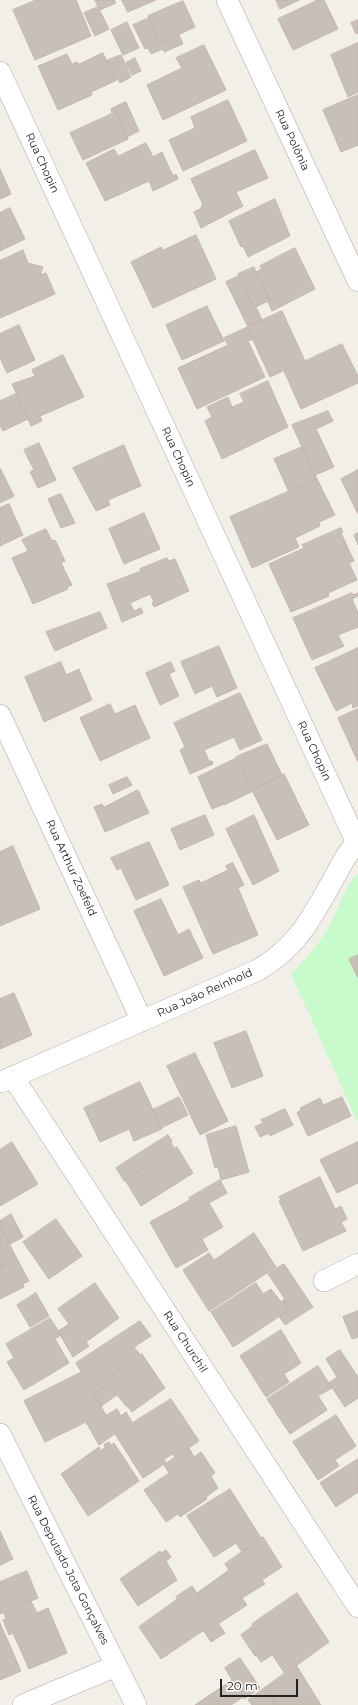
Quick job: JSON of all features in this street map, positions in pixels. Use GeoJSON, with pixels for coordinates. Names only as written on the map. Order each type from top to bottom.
{"type":"FeatureCollection","features":[{"type":"Feature","properties":{"kind":"street","name":"Rua Polônia"},"geometry":{"type":"LineString","coordinates":[[226,0],[358,281]]}},
{"type":"Feature","properties":{"kind":"street","name":"Rua Chopin"},"geometry":{"type":"LineString","coordinates":[[0,72],[357,842]]}},
{"type":"Feature","properties":{"kind":"street","name":"Rua Arthur Zoefeld"},"geometry":{"type":"LineString","coordinates":[[0,715],[142,1021]]}},
{"type":"Feature","properties":{"kind":"street","name":"Rua João Reinhold"},"geometry":{"type":"LineString","coordinates":[[6,1080],[258,970],[276,959],[292,944],[307,925],[346,857],[357,842]]}},
{"type":"Feature","properties":{"kind":"street","name":"Rua Churchil"},"geometry":{"type":"LineString","coordinates":[[6,1080],[358,1607]]}},
{"type":"Feature","properties":{"kind":"street"},"geometry":{"type":"LineString","coordinates":[[324,1281],[358,1264]]}},
{"type":"Feature","properties":{"kind":"street","name":"Rua Deputado Jota Gonçalves"},"geometry":{"type":"LineString","coordinates":[[0,1434],[136,1705]]}},
{"type":"Feature","properties":{"kind":"street"},"geometry":{"type":"LineString","coordinates":[[23,1705],[116,1666]]}},
{"type":"Feature","properties":{"kind":"green space"},"geometry":{"type":"Polygon","coordinates":[[[358,873],[358,1123],[291,974],[311,952],[324,934],[332,921],[345,892],[358,873]]]}},
{"type":"Feature","properties":{"kind":"building"},"geometry":{"type":"Polygon","coordinates":[[[36,0],[76,0],[91,36],[35,60],[13,10],[36,0]]]}},
{"type":"Feature","properties":{"kind":"building"},"geometry":{"type":"Polygon","coordinates":[[[95,0],[114,0],[116,3],[100,10],[95,0]]]}},
{"type":"Feature","properties":{"kind":"building"},"geometry":{"type":"Polygon","coordinates":[[[122,0],[156,0],[128,12],[122,0]]]}},
{"type":"Feature","properties":{"kind":"building"},"geometry":{"type":"Polygon","coordinates":[[[276,0],[299,0],[280,9],[276,0]]]}},
{"type":"Feature","properties":{"kind":"building"},"geometry":{"type":"Polygon","coordinates":[[[318,0],[324,0],[338,29],[293,50],[278,19],[318,0]]]}},
{"type":"Feature","properties":{"kind":"building"},"geometry":{"type":"Polygon","coordinates":[[[183,1],[195,27],[160,43],[148,16],[183,1]]]}},
{"type":"Feature","properties":{"kind":"building"},"geometry":{"type":"Polygon","coordinates":[[[98,7],[109,29],[95,36],[84,13],[98,7]]]}},
{"type":"Feature","properties":{"kind":"building"},"geometry":{"type":"Polygon","coordinates":[[[149,18],[160,43],[179,35],[183,44],[164,52],[163,49],[151,54],[148,48],[145,49],[133,25],[149,18]]]}},
{"type":"Feature","properties":{"kind":"building"},"geometry":{"type":"Polygon","coordinates":[[[358,20],[358,33],[356,34],[351,23],[358,20]]]}},
{"type":"Feature","properties":{"kind":"building"},"geometry":{"type":"Polygon","coordinates":[[[127,22],[139,48],[123,55],[111,30],[127,22]]]}},
{"type":"Feature","properties":{"kind":"building"},"geometry":{"type":"Polygon","coordinates":[[[358,43],[358,92],[348,97],[331,55],[358,43]]]}},
{"type":"Feature","properties":{"kind":"building"},"geometry":{"type":"Polygon","coordinates":[[[204,45],[226,90],[163,120],[147,85],[182,68],[176,58],[204,45]]]}},
{"type":"Feature","properties":{"kind":"building"},"geometry":{"type":"Polygon","coordinates":[[[103,53],[115,81],[91,92],[92,95],[58,110],[38,66],[67,54],[72,64],[77,62],[79,64],[103,53]]]}},
{"type":"Feature","properties":{"kind":"building"},"geometry":{"type":"Polygon","coordinates":[[[121,55],[131,77],[120,83],[118,79],[115,81],[106,61],[121,55]]]}},
{"type":"Feature","properties":{"kind":"building"},"geometry":{"type":"Polygon","coordinates":[[[135,58],[141,71],[132,75],[126,63],[135,58]]]}},
{"type":"Feature","properties":{"kind":"building"},"geometry":{"type":"Polygon","coordinates":[[[358,95],[358,145],[341,152],[323,110],[358,95]]]}},
{"type":"Feature","properties":{"kind":"building"},"geometry":{"type":"Polygon","coordinates":[[[228,100],[247,141],[183,171],[169,140],[195,128],[191,117],[228,100]]]}},
{"type":"Feature","properties":{"kind":"building"},"geometry":{"type":"Polygon","coordinates":[[[126,102],[139,131],[127,137],[116,112],[112,113],[111,109],[126,102]]]}},
{"type":"Feature","properties":{"kind":"building"},"geometry":{"type":"Polygon","coordinates":[[[116,112],[128,139],[83,160],[70,133],[116,112]]]}},
{"type":"Feature","properties":{"kind":"building"},"geometry":{"type":"Polygon","coordinates":[[[146,143],[153,157],[162,152],[173,176],[176,174],[178,179],[153,191],[149,181],[105,201],[86,163],[114,149],[118,156],[146,143]]]}},
{"type":"Feature","properties":{"kind":"building"},"geometry":{"type":"Polygon","coordinates":[[[255,150],[268,178],[236,192],[243,206],[201,228],[194,212],[202,208],[201,206],[203,205],[191,179],[255,150]]]}},
{"type":"Feature","properties":{"kind":"building"},"geometry":{"type":"Polygon","coordinates":[[[0,169],[11,194],[0,199],[0,169]]]}},
{"type":"Feature","properties":{"kind":"building"},"geometry":{"type":"Polygon","coordinates":[[[275,199],[290,236],[248,257],[243,246],[241,247],[229,221],[275,199]]]}},
{"type":"Feature","properties":{"kind":"building"},"geometry":{"type":"Polygon","coordinates":[[[10,208],[25,239],[0,251],[0,213],[10,208]]]}},
{"type":"Feature","properties":{"kind":"building"},"geometry":{"type":"Polygon","coordinates":[[[196,235],[216,279],[153,308],[131,262],[161,247],[163,250],[196,235]]]}},
{"type":"Feature","properties":{"kind":"building"},"geometry":{"type":"Polygon","coordinates":[[[295,248],[315,289],[272,311],[268,302],[270,300],[256,272],[262,269],[260,266],[295,248]]]}},
{"type":"Feature","properties":{"kind":"building"},"geometry":{"type":"Polygon","coordinates":[[[23,250],[28,263],[43,267],[40,275],[46,273],[55,294],[0,318],[0,261],[23,250]]]}},
{"type":"Feature","properties":{"kind":"building"},"geometry":{"type":"Polygon","coordinates":[[[254,267],[270,300],[254,308],[238,274],[254,267]]]}},
{"type":"Feature","properties":{"kind":"building"},"geometry":{"type":"Polygon","coordinates":[[[239,276],[254,308],[256,307],[262,320],[248,327],[226,282],[239,276]]]}},
{"type":"Feature","properties":{"kind":"building"},"geometry":{"type":"Polygon","coordinates":[[[207,306],[224,341],[182,360],[166,325],[207,306]]]}},
{"type":"Feature","properties":{"kind":"building"},"geometry":{"type":"Polygon","coordinates":[[[282,311],[305,361],[270,377],[247,327],[282,311]]]}},
{"type":"Feature","properties":{"kind":"building"},"geometry":{"type":"Polygon","coordinates":[[[19,325],[35,360],[7,373],[0,358],[0,334],[19,325]]]}},
{"type":"Feature","properties":{"kind":"building"},"geometry":{"type":"Polygon","coordinates":[[[248,327],[253,339],[248,341],[265,377],[197,409],[178,368],[228,345],[224,338],[248,327]]]}},
{"type":"Feature","properties":{"kind":"building"},"geometry":{"type":"Polygon","coordinates":[[[342,344],[358,376],[358,383],[301,409],[284,371],[342,344]]]}},
{"type":"Feature","properties":{"kind":"building"},"geometry":{"type":"Polygon","coordinates":[[[63,355],[84,397],[40,416],[42,421],[31,426],[12,384],[35,376],[32,370],[63,355]]]}},
{"type":"Feature","properties":{"kind":"building"},"geometry":{"type":"Polygon","coordinates":[[[268,381],[288,427],[222,459],[205,421],[212,417],[207,407],[228,397],[232,407],[244,402],[240,394],[268,381]]]}},
{"type":"Feature","properties":{"kind":"building"},"geometry":{"type":"Polygon","coordinates":[[[16,394],[28,419],[3,431],[0,425],[0,401],[16,394]]]}},
{"type":"Feature","properties":{"kind":"building"},"geometry":{"type":"Polygon","coordinates":[[[328,411],[333,421],[316,429],[334,467],[315,475],[292,425],[328,411]]]}},
{"type":"Feature","properties":{"kind":"building"},"geometry":{"type":"Polygon","coordinates":[[[39,443],[56,480],[38,488],[30,472],[34,470],[24,450],[39,443]]]}},
{"type":"Feature","properties":{"kind":"building"},"geometry":{"type":"Polygon","coordinates":[[[124,445],[141,486],[108,500],[110,505],[96,511],[73,468],[124,445]]]}},
{"type":"Feature","properties":{"kind":"building"},"geometry":{"type":"Polygon","coordinates":[[[302,447],[317,479],[289,492],[274,459],[302,447]]]}},
{"type":"Feature","properties":{"kind":"building"},"geometry":{"type":"Polygon","coordinates":[[[0,468],[14,496],[0,503],[0,468]]]}},
{"type":"Feature","properties":{"kind":"building"},"geometry":{"type":"Polygon","coordinates":[[[358,470],[358,514],[341,479],[358,470]]]}},
{"type":"Feature","properties":{"kind":"building"},"geometry":{"type":"Polygon","coordinates":[[[317,479],[335,515],[319,522],[320,526],[295,538],[299,547],[252,568],[230,517],[317,479]]]}},
{"type":"Feature","properties":{"kind":"building"},"geometry":{"type":"Polygon","coordinates":[[[61,494],[75,523],[61,528],[48,499],[61,494]]]}},
{"type":"Feature","properties":{"kind":"building"},"geometry":{"type":"Polygon","coordinates":[[[9,504],[23,535],[0,546],[0,508],[9,504]]]}},
{"type":"Feature","properties":{"kind":"building"},"geometry":{"type":"Polygon","coordinates":[[[144,513],[160,549],[124,564],[109,529],[144,513]]]}},
{"type":"Feature","properties":{"kind":"building"},"geometry":{"type":"Polygon","coordinates":[[[341,528],[343,532],[341,533],[354,561],[349,563],[357,580],[328,593],[329,596],[291,612],[269,564],[304,548],[302,545],[341,528]]]}},
{"type":"Feature","properties":{"kind":"building"},"geometry":{"type":"Polygon","coordinates":[[[46,529],[52,541],[55,540],[65,561],[61,563],[72,585],[67,587],[68,589],[33,604],[12,558],[28,551],[22,540],[46,529]]]}},
{"type":"Feature","properties":{"kind":"building"},"geometry":{"type":"Polygon","coordinates":[[[358,533],[358,545],[354,535],[358,533]]]}},
{"type":"Feature","properties":{"kind":"building"},"geometry":{"type":"Polygon","coordinates":[[[167,558],[169,561],[175,559],[189,591],[154,607],[152,603],[154,602],[150,594],[130,603],[134,611],[141,608],[143,613],[122,622],[107,584],[141,571],[140,569],[167,558]]]}},
{"type":"Feature","properties":{"kind":"building"},"geometry":{"type":"Polygon","coordinates":[[[352,593],[353,595],[358,593],[358,596],[352,599],[358,613],[358,627],[338,635],[344,646],[312,660],[293,618],[352,593]]]}},
{"type":"Feature","properties":{"kind":"building"},"geometry":{"type":"Polygon","coordinates":[[[100,612],[107,628],[55,651],[46,632],[100,612]]]}},
{"type":"Feature","properties":{"kind":"building"},"geometry":{"type":"Polygon","coordinates":[[[219,646],[237,688],[217,697],[212,686],[195,694],[181,662],[219,646]]]}},
{"type":"Feature","properties":{"kind":"building"},"geometry":{"type":"Polygon","coordinates":[[[358,648],[358,700],[336,711],[315,668],[358,648]]]}},
{"type":"Feature","properties":{"kind":"building"},"geometry":{"type":"Polygon","coordinates":[[[61,662],[66,675],[79,669],[92,700],[44,722],[25,677],[61,662]]]}},
{"type":"Feature","properties":{"kind":"building"},"geometry":{"type":"Polygon","coordinates":[[[171,662],[175,671],[169,674],[179,696],[160,705],[146,673],[171,662]]]}},
{"type":"Feature","properties":{"kind":"building"},"geometry":{"type":"Polygon","coordinates":[[[240,693],[262,740],[240,750],[234,737],[204,750],[209,761],[212,761],[213,764],[190,774],[180,750],[185,747],[174,723],[240,693]]]}},
{"type":"Feature","properties":{"kind":"building"},"geometry":{"type":"Polygon","coordinates":[[[358,701],[358,706],[353,708],[352,704],[358,701]]]}},
{"type":"Feature","properties":{"kind":"building"},"geometry":{"type":"Polygon","coordinates":[[[110,704],[115,714],[135,705],[150,738],[100,761],[80,718],[110,704]]]}},
{"type":"Feature","properties":{"kind":"building"},"geometry":{"type":"Polygon","coordinates":[[[358,709],[358,762],[338,718],[358,709]]]}},
{"type":"Feature","properties":{"kind":"building"},"geometry":{"type":"Polygon","coordinates":[[[267,744],[282,775],[252,790],[236,757],[267,744]]]}},
{"type":"Feature","properties":{"kind":"building"},"geometry":{"type":"Polygon","coordinates":[[[237,758],[253,791],[212,809],[198,777],[237,758]]]}},
{"type":"Feature","properties":{"kind":"building"},"geometry":{"type":"Polygon","coordinates":[[[284,774],[309,825],[277,840],[252,790],[284,774]]]}},
{"type":"Feature","properties":{"kind":"building"},"geometry":{"type":"Polygon","coordinates":[[[127,777],[132,785],[113,794],[109,785],[127,777]]]}},
{"type":"Feature","properties":{"kind":"building"},"geometry":{"type":"Polygon","coordinates":[[[138,790],[149,813],[105,832],[94,807],[102,804],[104,807],[138,790]]]}},
{"type":"Feature","properties":{"kind":"building"},"geometry":{"type":"Polygon","coordinates":[[[205,815],[214,835],[180,850],[171,829],[205,815]]]}},
{"type":"Feature","properties":{"kind":"building"},"geometry":{"type":"Polygon","coordinates":[[[254,815],[279,871],[253,885],[226,829],[254,815]]]}},
{"type":"Feature","properties":{"kind":"building"},"geometry":{"type":"Polygon","coordinates":[[[149,842],[169,885],[136,900],[121,868],[117,870],[111,858],[149,842]]]}},
{"type":"Feature","properties":{"kind":"building"},"geometry":{"type":"Polygon","coordinates":[[[13,846],[40,909],[0,926],[0,852],[13,846]]]}},
{"type":"Feature","properties":{"kind":"building"},"geometry":{"type":"Polygon","coordinates":[[[233,863],[244,885],[238,888],[258,935],[213,954],[183,887],[199,880],[201,883],[228,870],[226,866],[233,863]]]}},
{"type":"Feature","properties":{"kind":"building"},"geometry":{"type":"Polygon","coordinates":[[[161,899],[178,935],[189,929],[203,958],[164,976],[134,911],[161,899]]]}},
{"type":"Feature","properties":{"kind":"building"},"geometry":{"type":"Polygon","coordinates":[[[358,955],[358,978],[349,959],[358,955]]]}},
{"type":"Feature","properties":{"kind":"building"},"geometry":{"type":"Polygon","coordinates":[[[14,993],[32,1035],[0,1049],[0,999],[14,993]]]}},
{"type":"Feature","properties":{"kind":"building"},"geometry":{"type":"Polygon","coordinates":[[[246,1031],[263,1076],[232,1088],[214,1043],[246,1031]]]}},
{"type":"Feature","properties":{"kind":"building"},"geometry":{"type":"Polygon","coordinates":[[[195,1053],[228,1121],[200,1135],[167,1066],[195,1053]]]}},
{"type":"Feature","properties":{"kind":"building"},"geometry":{"type":"Polygon","coordinates":[[[140,1082],[162,1129],[134,1141],[129,1129],[100,1142],[84,1108],[140,1082]]]}},
{"type":"Feature","properties":{"kind":"building"},"geometry":{"type":"Polygon","coordinates":[[[179,1097],[188,1115],[161,1128],[153,1110],[179,1097]]]}},
{"type":"Feature","properties":{"kind":"building"},"geometry":{"type":"Polygon","coordinates":[[[342,1097],[351,1116],[308,1136],[297,1113],[301,1110],[300,1108],[320,1098],[323,1105],[342,1097]]]}},
{"type":"Feature","properties":{"kind":"building"},"geometry":{"type":"Polygon","coordinates":[[[285,1109],[293,1125],[270,1136],[269,1133],[260,1137],[255,1127],[263,1123],[261,1120],[285,1109]]]}},
{"type":"Feature","properties":{"kind":"building"},"geometry":{"type":"Polygon","coordinates":[[[236,1126],[249,1172],[221,1180],[218,1167],[215,1168],[206,1135],[236,1126]]]}},
{"type":"Feature","properties":{"kind":"building"},"geometry":{"type":"Polygon","coordinates":[[[168,1135],[174,1148],[124,1181],[116,1168],[168,1135]]]}},
{"type":"Feature","properties":{"kind":"building"},"geometry":{"type":"Polygon","coordinates":[[[12,1142],[38,1184],[0,1206],[0,1150],[12,1142]]]}},
{"type":"Feature","properties":{"kind":"building"},"geometry":{"type":"Polygon","coordinates":[[[358,1142],[358,1183],[337,1193],[320,1160],[358,1142]]]}},
{"type":"Feature","properties":{"kind":"building"},"geometry":{"type":"Polygon","coordinates":[[[177,1147],[193,1173],[141,1206],[125,1180],[177,1147]]]}},
{"type":"Feature","properties":{"kind":"building"},"geometry":{"type":"Polygon","coordinates":[[[320,1177],[335,1209],[341,1206],[347,1219],[341,1222],[346,1231],[303,1251],[279,1201],[281,1200],[279,1197],[320,1177]]]}},
{"type":"Feature","properties":{"kind":"building"},"geometry":{"type":"Polygon","coordinates":[[[220,1180],[227,1193],[209,1203],[223,1227],[202,1239],[208,1250],[176,1268],[150,1222],[190,1200],[189,1198],[220,1180]]]}},
{"type":"Feature","properties":{"kind":"building"},"geometry":{"type":"Polygon","coordinates":[[[11,1214],[23,1237],[10,1244],[0,1225],[0,1221],[11,1214]]]}},
{"type":"Feature","properties":{"kind":"building"},"geometry":{"type":"Polygon","coordinates":[[[56,1219],[82,1256],[49,1279],[23,1242],[56,1219]]]}},
{"type":"Feature","properties":{"kind":"building"},"geometry":{"type":"Polygon","coordinates":[[[0,1225],[17,1259],[0,1267],[0,1225]]]}},
{"type":"Feature","properties":{"kind":"building"},"geometry":{"type":"Polygon","coordinates":[[[254,1233],[276,1267],[209,1311],[183,1270],[209,1253],[214,1260],[254,1233]]]}},
{"type":"Feature","properties":{"kind":"building"},"geometry":{"type":"Polygon","coordinates":[[[17,1259],[29,1281],[23,1284],[24,1287],[0,1299],[0,1267],[17,1259]]]}},
{"type":"Feature","properties":{"kind":"building"},"geometry":{"type":"Polygon","coordinates":[[[284,1264],[313,1307],[285,1325],[279,1316],[289,1310],[283,1300],[285,1299],[268,1274],[284,1264]]]}},
{"type":"Feature","properties":{"kind":"building"},"geometry":{"type":"Polygon","coordinates":[[[95,1283],[119,1318],[86,1342],[89,1346],[73,1357],[58,1331],[69,1324],[58,1309],[95,1283]]]}},
{"type":"Feature","properties":{"kind":"building"},"geometry":{"type":"Polygon","coordinates":[[[256,1283],[263,1294],[271,1289],[281,1302],[283,1300],[289,1310],[233,1347],[211,1312],[256,1283]]]}},
{"type":"Feature","properties":{"kind":"building"},"geometry":{"type":"Polygon","coordinates":[[[36,1293],[49,1316],[30,1327],[17,1305],[36,1293]]]}},
{"type":"Feature","properties":{"kind":"building"},"geometry":{"type":"Polygon","coordinates":[[[358,1311],[358,1337],[352,1339],[343,1317],[358,1311]]]}},
{"type":"Feature","properties":{"kind":"building"},"geometry":{"type":"Polygon","coordinates":[[[50,1318],[61,1335],[55,1339],[69,1363],[24,1390],[7,1362],[14,1358],[6,1344],[50,1318]]]}},
{"type":"Feature","properties":{"kind":"building"},"geometry":{"type":"Polygon","coordinates":[[[140,1321],[151,1336],[134,1347],[141,1356],[113,1374],[117,1379],[94,1394],[76,1363],[140,1321]]]}},
{"type":"Feature","properties":{"kind":"building"},"geometry":{"type":"Polygon","coordinates":[[[281,1330],[301,1363],[284,1374],[289,1382],[266,1397],[240,1356],[281,1330]]]}},
{"type":"Feature","properties":{"kind":"building"},"geometry":{"type":"Polygon","coordinates":[[[340,1350],[358,1377],[358,1398],[345,1407],[329,1383],[337,1377],[326,1359],[340,1350]]]}},
{"type":"Feature","properties":{"kind":"building"},"geometry":{"type":"Polygon","coordinates":[[[142,1354],[165,1388],[132,1412],[117,1395],[101,1406],[94,1394],[117,1379],[113,1374],[142,1354]]]}},
{"type":"Feature","properties":{"kind":"building"},"geometry":{"type":"Polygon","coordinates":[[[318,1366],[332,1388],[318,1396],[327,1410],[290,1434],[267,1399],[318,1366]]]}},
{"type":"Feature","properties":{"kind":"building"},"geometry":{"type":"Polygon","coordinates":[[[82,1372],[116,1433],[99,1445],[86,1422],[45,1442],[24,1401],[82,1372]]]}},
{"type":"Feature","properties":{"kind":"building"},"geometry":{"type":"Polygon","coordinates":[[[171,1399],[199,1441],[175,1457],[173,1454],[164,1459],[166,1463],[143,1478],[115,1434],[171,1399]]]}},
{"type":"Feature","properties":{"kind":"building"},"geometry":{"type":"Polygon","coordinates":[[[117,1409],[121,1416],[126,1412],[132,1422],[116,1433],[106,1416],[117,1409]]]}},
{"type":"Feature","properties":{"kind":"building"},"geometry":{"type":"Polygon","coordinates":[[[336,1415],[356,1446],[335,1460],[339,1466],[318,1480],[293,1442],[336,1415]]]}},
{"type":"Feature","properties":{"kind":"building"},"geometry":{"type":"Polygon","coordinates":[[[109,1442],[111,1445],[114,1443],[139,1481],[88,1516],[61,1474],[99,1447],[101,1451],[105,1447],[104,1445],[109,1442]]]}},
{"type":"Feature","properties":{"kind":"building"},"geometry":{"type":"Polygon","coordinates":[[[189,1448],[194,1457],[201,1452],[215,1473],[211,1476],[218,1488],[206,1497],[207,1499],[180,1517],[178,1514],[166,1522],[144,1490],[169,1473],[164,1465],[189,1448]]]}},
{"type":"Feature","properties":{"kind":"building"},"geometry":{"type":"Polygon","coordinates":[[[358,1459],[358,1492],[336,1507],[320,1483],[358,1459]]]}},
{"type":"Feature","properties":{"kind":"building"},"geometry":{"type":"Polygon","coordinates":[[[230,1489],[261,1538],[242,1552],[236,1543],[214,1557],[187,1516],[230,1489]]]}},
{"type":"Feature","properties":{"kind":"building"},"geometry":{"type":"Polygon","coordinates":[[[0,1531],[13,1559],[0,1565],[0,1531]]]}},
{"type":"Feature","properties":{"kind":"building"},"geometry":{"type":"Polygon","coordinates":[[[263,1537],[282,1567],[262,1580],[265,1584],[242,1598],[247,1605],[218,1624],[197,1593],[229,1570],[225,1564],[263,1537]]]}},
{"type":"Feature","properties":{"kind":"building"},"geometry":{"type":"Polygon","coordinates":[[[166,1550],[171,1557],[166,1561],[177,1580],[138,1606],[120,1579],[160,1551],[161,1553],[166,1550]]]}},
{"type":"Feature","properties":{"kind":"building"},"geometry":{"type":"Polygon","coordinates":[[[27,1571],[38,1598],[0,1614],[0,1582],[27,1571]]]}},
{"type":"Feature","properties":{"kind":"building"},"geometry":{"type":"Polygon","coordinates":[[[192,1586],[225,1633],[211,1642],[204,1631],[201,1632],[176,1597],[192,1586]]]}},
{"type":"Feature","properties":{"kind":"building"},"geometry":{"type":"Polygon","coordinates":[[[297,1593],[329,1642],[285,1674],[252,1624],[297,1593]]]}},
{"type":"Feature","properties":{"kind":"building"},"geometry":{"type":"Polygon","coordinates":[[[178,1599],[201,1632],[161,1659],[139,1627],[178,1599]]]}},
{"type":"Feature","properties":{"kind":"building"},"geometry":{"type":"Polygon","coordinates":[[[31,1601],[37,1613],[48,1608],[67,1653],[29,1669],[13,1633],[9,1635],[3,1620],[6,1619],[4,1613],[31,1601]]]}},
{"type":"Feature","properties":{"kind":"building"},"geometry":{"type":"Polygon","coordinates":[[[0,1623],[21,1671],[0,1680],[0,1623]]]}},
{"type":"Feature","properties":{"kind":"building"},"geometry":{"type":"Polygon","coordinates":[[[253,1626],[272,1655],[261,1662],[256,1655],[255,1656],[241,1635],[253,1626]]]}},
{"type":"Feature","properties":{"kind":"building"},"geometry":{"type":"Polygon","coordinates":[[[240,1658],[260,1688],[244,1699],[243,1697],[231,1705],[195,1705],[232,1680],[225,1668],[240,1658]]]}},
{"type":"Feature","properties":{"kind":"building"},"geometry":{"type":"Polygon","coordinates":[[[296,1665],[321,1705],[277,1705],[266,1687],[296,1665]]]}},
{"type":"Feature","properties":{"kind":"building"},"geometry":{"type":"Polygon","coordinates":[[[266,1687],[277,1705],[252,1705],[248,1700],[266,1687]]]}}]}
